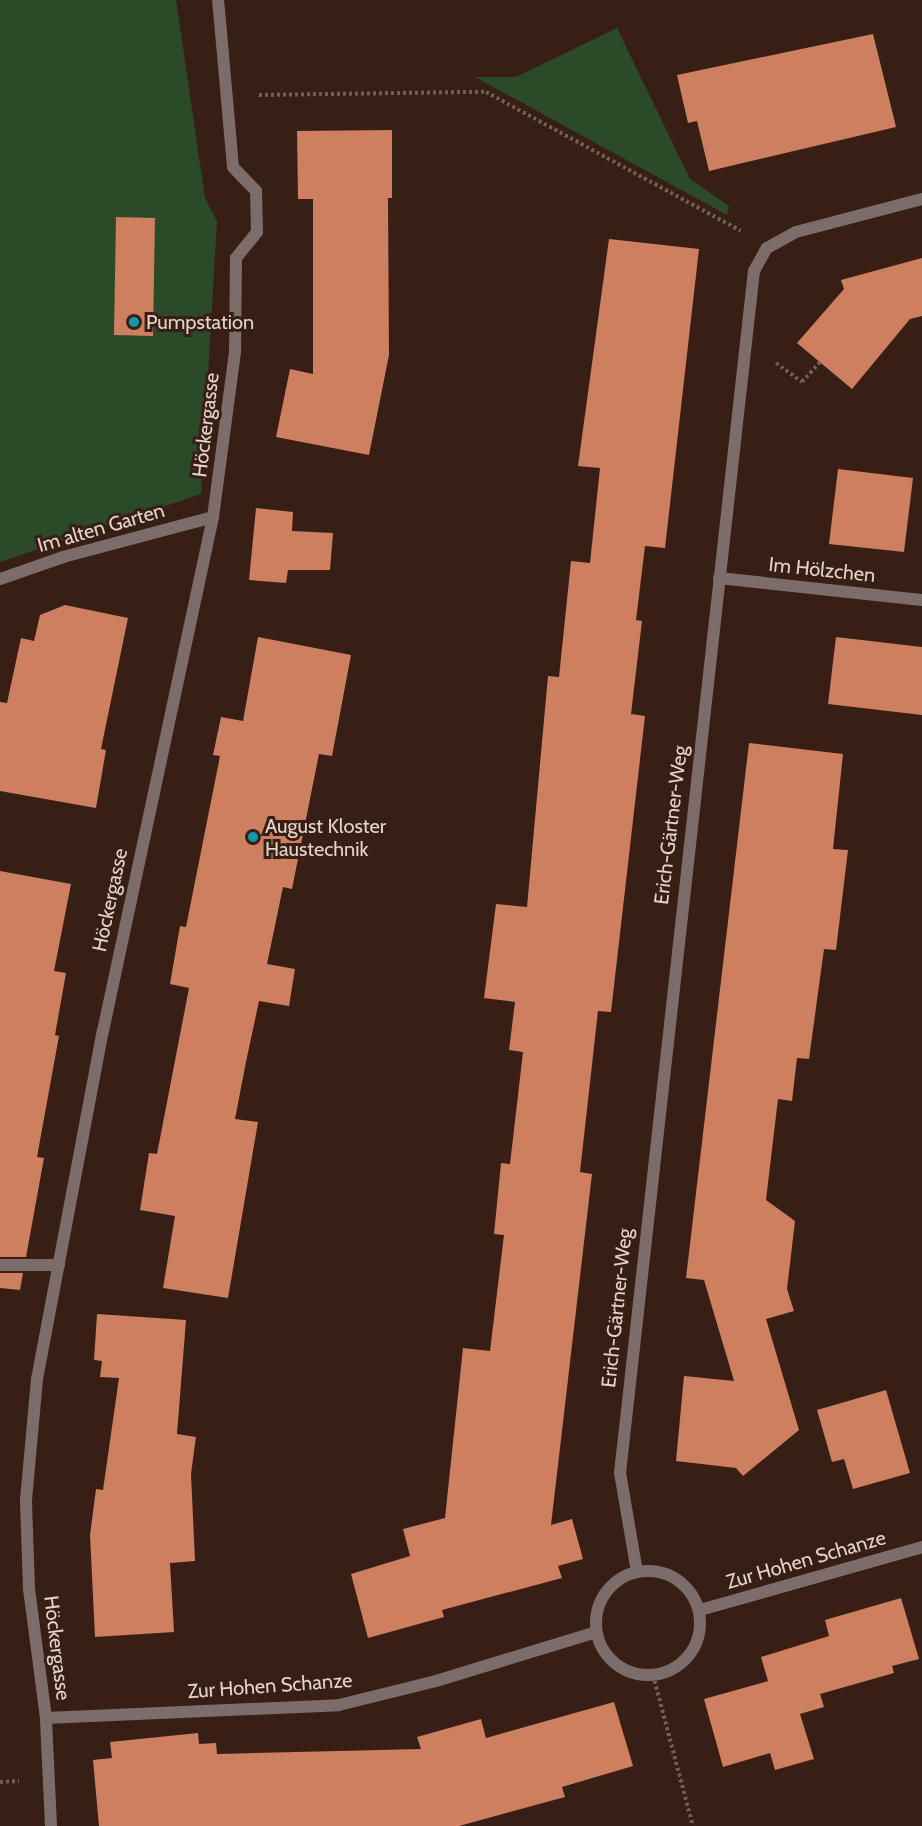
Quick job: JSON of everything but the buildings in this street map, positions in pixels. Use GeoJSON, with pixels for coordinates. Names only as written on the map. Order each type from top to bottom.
{"type":"FeatureCollection","features":[{"type":"Feature","properties":{"kind":"street","name":"Höckergasse"},"geometry":{"type":"LineString","coordinates":[[51,1826],[46,1718],[29,1588],[26,1500],[37,1379],[143,834],[213,517],[235,352],[236,258],[257,232],[256,191],[233,167],[218,0]]}},
{"type":"Feature","properties":{"kind":"street"},"geometry":{"type":"LineString","coordinates":[[767,248],[796,232],[922,199]]}},
{"type":"Feature","properties":{"kind":"street","name":"Erich-Gärtner-Weg"},"geometry":{"type":"LineString","coordinates":[[637,1572],[620,1473],[745,341],[754,272],[767,248]]}},
{"type":"Feature","properties":{"kind":"street","name":"Im alten Garten"},"geometry":{"type":"LineString","coordinates":[[0,579],[63,556],[213,517]]}},
{"type":"Feature","properties":{"kind":"street","name":"Im Hölzchen"},"geometry":{"type":"LineString","coordinates":[[719,578],[922,600]]}},
{"type":"Feature","properties":{"kind":"street"},"geometry":{"type":"LineString","coordinates":[[0,1265],[59,1265]]}},
{"type":"Feature","properties":{"kind":"street","name":"Zur Hohen Schanze"},"geometry":{"type":"LineString","coordinates":[[700,1610],[922,1547]]}},
{"type":"Feature","properties":{"kind":"street"},"geometry":{"type":"LineString","coordinates":[[637,1572],[670,1575],[684,1584],[700,1610],[699,1634],[691,1653],[676,1667],[653,1675],[620,1667],[606,1655],[596,1632],[603,1596],[617,1580],[637,1572]]}},
{"type":"Feature","properties":{"kind":"street","name":"Zur Hohen Schanze"},"geometry":{"type":"LineString","coordinates":[[46,1718],[339,1705],[436,1681],[596,1632]]}},
{"type":"Feature","properties":{"kind":"path"},"geometry":{"type":"LineString","coordinates":[[262,95],[486,92],[767,248]]}},
{"type":"Feature","properties":{"kind":"path"},"geometry":{"type":"LineString","coordinates":[[745,341],[802,382],[820,362]]}},
{"type":"Feature","properties":{"kind":"path"},"geometry":{"type":"LineString","coordinates":[[653,1675],[693,1826]]}},
{"type":"Feature","properties":{"kind":"green space"},"geometry":{"type":"Polygon","coordinates":[[[0,0],[176,0],[205,198],[217,221],[201,494],[0,562],[0,0]]]}},
{"type":"Feature","properties":{"kind":"green space"},"geometry":{"type":"Polygon","coordinates":[[[617,28],[690,179],[729,206],[727,215],[475,77],[516,77],[617,28]]]}},
{"type":"Feature","properties":{"kind":"place","name":"Pumpstation"},"geometry":{"type":"Point","coordinates":[134,322]}},
{"type":"Feature","properties":{"kind":"place","name":"August Kloster Haustechnik"},"geometry":{"type":"Point","coordinates":[253,837]}}]}
